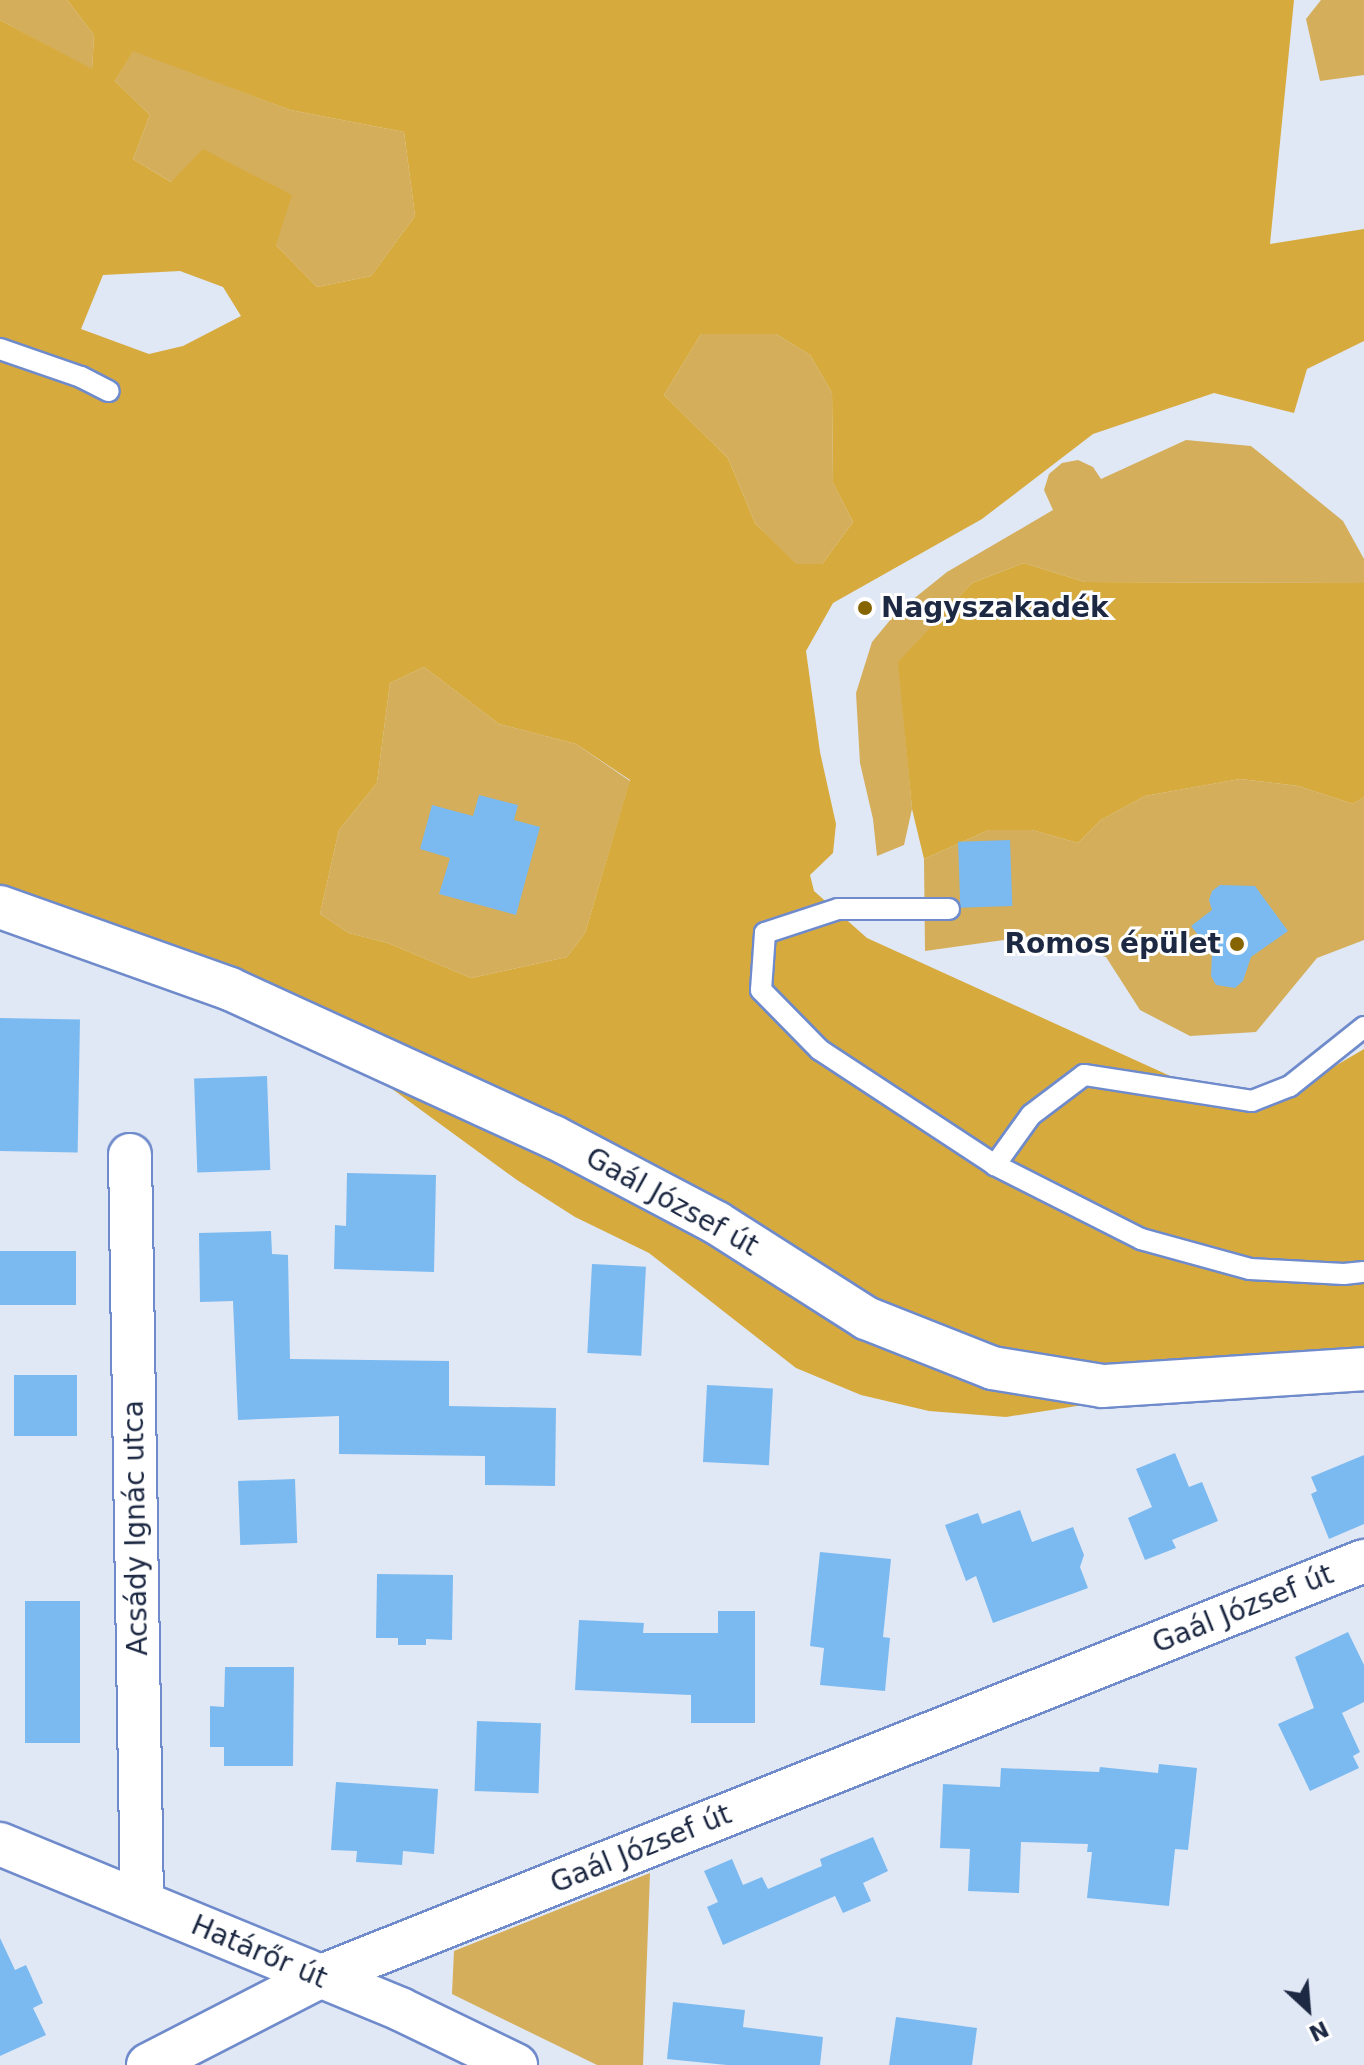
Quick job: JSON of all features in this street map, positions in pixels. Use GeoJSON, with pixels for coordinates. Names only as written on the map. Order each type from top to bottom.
{"type":"FeatureCollection","features":[{"type":"Feature","properties":{"kind":"street","name":"Gaál József út"},"geometry":{"type":"LineString","coordinates":[[0,907],[230,989],[554,1137],[717,1223],[866,1318],[992,1368],[1103,1386],[1364,1369]]}},
{"type":"Feature","properties":{"kind":"street","name":"Acsády Ignác utca"},"geometry":{"type":"LineString","coordinates":[[130,1155],[142,1902]]}},
{"type":"Feature","properties":{"kind":"street","name":"Gaál József út"},"geometry":{"type":"LineString","coordinates":[[164,2061],[319,1977],[1364,1561]]}},
{"type":"Feature","properties":{"kind":"street","name":"Határőr út"},"geometry":{"type":"LineString","coordinates":[[0,1844],[400,2009],[516,2065]]}},
{"type":"Feature","properties":{"kind":"lane"},"geometry":{"type":"LineString","coordinates":[[0,349],[81,377],[109,391]]}},
{"type":"Feature","properties":{"kind":"lane"},"geometry":{"type":"LineString","coordinates":[[949,909],[838,909],[765,933],[761,990],[820,1050],[995,1165],[1141,1239],[1250,1269],[1344,1274],[1364,1272]]}},
{"type":"Feature","properties":{"kind":"lane"},"geometry":{"type":"LineString","coordinates":[[995,1165],[1031,1115],[1084,1075],[1252,1101],[1290,1086],[1364,1027]]}},
{"type":"Feature","properties":{"kind":"shaded area"},"geometry":{"type":"Polygon","coordinates":[[[0,0],[67,0],[94,35],[92,70],[0,20],[0,0]]]}},
{"type":"Feature","properties":{"kind":"shaded area"},"geometry":{"type":"Polygon","coordinates":[[[67,0],[1294,0],[1270,244],[1364,229],[1364,341],[1307,369],[1294,413],[1214,393],[1093,434],[982,519],[833,603],[806,651],[820,752],[836,824],[833,853],[810,875],[814,891],[867,938],[1179,1080],[1260,1110],[1364,1049],[1364,1361],[1006,1417],[929,1411],[861,1395],[796,1368],[649,1253],[575,1217],[517,1180],[236,975],[0,888],[0,20],[92,69],[94,35],[67,0]],[[133,51],[115,81],[150,115],[133,159],[171,182],[203,149],[292,195],[276,245],[317,287],[371,276],[415,216],[404,132],[290,110],[133,51]],[[180,271],[103,275],[81,329],[149,354],[183,346],[241,316],[223,287],[180,271]],[[701,334],[664,395],[728,458],[755,523],[796,564],[822,564],[853,522],[833,483],[832,393],[810,355],[776,334],[701,334]],[[424,667],[390,683],[377,783],[339,830],[320,914],[349,933],[388,943],[471,978],[567,957],[585,933],[630,780],[576,744],[499,724],[424,667]]]}},
{"type":"Feature","properties":{"kind":"shaded area"},"geometry":{"type":"Polygon","coordinates":[[[1321,0],[1364,0],[1364,75],[1320,81],[1306,19],[1321,0]]]}},
{"type":"Feature","properties":{"kind":"shaded area"},"geometry":{"type":"Polygon","coordinates":[[[133,50],[290,110],[404,132],[415,216],[371,276],[317,287],[276,245],[133,159],[150,115],[115,81],[133,50]]]}},
{"type":"Feature","properties":{"kind":"shaded area"},"geometry":{"type":"Polygon","coordinates":[[[701,334],[776,334],[810,355],[832,393],[833,483],[853,522],[822,564],[796,565],[755,523],[728,458],[664,395],[701,334]]]}},
{"type":"Feature","properties":{"kind":"shaded area"},"geometry":{"type":"Polygon","coordinates":[[[1186,440],[1251,446],[1343,521],[1364,559],[1364,583],[1085,582],[1024,563],[972,583],[899,662],[912,809],[904,845],[877,856],[873,819],[860,763],[856,693],[872,642],[896,613],[947,572],[1053,510],[1044,490],[1049,474],[1062,463],[1078,460],[1093,467],[1101,479],[1186,440]]]}},
{"type":"Feature","properties":{"kind":"shaded area"},"geometry":{"type":"Polygon","coordinates":[[[1024,563],[1085,582],[1364,583],[1364,797],[1353,804],[1298,786],[1240,779],[1145,796],[1101,820],[1078,843],[1032,830],[989,830],[924,859],[912,809],[898,662],[972,583],[1024,563]]]}},
{"type":"Feature","properties":{"kind":"shaded area"},"geometry":{"type":"Polygon","coordinates":[[[424,667],[499,724],[576,744],[630,781],[585,933],[567,957],[471,978],[388,943],[349,933],[320,914],[339,830],[377,783],[390,683],[424,667]]]}},
{"type":"Feature","properties":{"kind":"shaded area"},"geometry":{"type":"Polygon","coordinates":[[[1240,779],[1298,786],[1353,804],[1364,797],[1364,940],[1317,958],[1256,1032],[1190,1036],[1140,1010],[1106,957],[1040,935],[925,951],[924,859],[989,830],[1032,830],[1078,843],[1101,820],[1145,796],[1240,779]]]}},
{"type":"Feature","properties":{"kind":"shaded area"},"geometry":{"type":"Polygon","coordinates":[[[650,1873],[643,2065],[597,2065],[452,1994],[454,1951],[650,1873]]]}},
{"type":"Feature","properties":{"kind":"building"},"geometry":{"type":"Polygon","coordinates":[[[479,795],[518,805],[514,820],[540,827],[516,915],[439,894],[450,858],[420,849],[432,805],[473,816],[479,795]]]}},
{"type":"Feature","properties":{"kind":"building"},"geometry":{"type":"Polygon","coordinates":[[[1010,840],[1012,906],[960,908],[958,842],[1010,840]]]}},
{"type":"Feature","properties":{"kind":"building","name":"Romos épület"},"geometry":{"type":"Polygon","coordinates":[[[1220,885],[1255,886],[1288,931],[1251,957],[1243,981],[1235,988],[1216,985],[1211,976],[1212,953],[1191,926],[1212,910],[1209,900],[1212,891],[1220,885]]]}},
{"type":"Feature","properties":{"kind":"building"},"geometry":{"type":"Polygon","coordinates":[[[0,1018],[80,1019],[78,1152],[0,1151],[0,1018]]]}},
{"type":"Feature","properties":{"kind":"building"},"geometry":{"type":"Polygon","coordinates":[[[267,1076],[270,1170],[197,1172],[194,1079],[267,1076]]]}},
{"type":"Feature","properties":{"kind":"building"},"geometry":{"type":"Polygon","coordinates":[[[347,1173],[436,1175],[434,1272],[334,1269],[335,1225],[346,1226],[347,1173]]]}},
{"type":"Feature","properties":{"kind":"building"},"geometry":{"type":"Polygon","coordinates":[[[271,1231],[272,1254],[288,1255],[290,1359],[449,1361],[449,1406],[556,1408],[555,1486],[485,1485],[485,1456],[339,1454],[339,1416],[238,1420],[233,1301],[200,1302],[199,1233],[271,1231]]]}},
{"type":"Feature","properties":{"kind":"building"},"geometry":{"type":"Polygon","coordinates":[[[0,1251],[76,1251],[76,1305],[0,1305],[0,1251]]]}},
{"type":"Feature","properties":{"kind":"building"},"geometry":{"type":"Polygon","coordinates":[[[592,1264],[646,1267],[641,1356],[587,1353],[592,1264]]]}},
{"type":"Feature","properties":{"kind":"building"},"geometry":{"type":"Polygon","coordinates":[[[14,1375],[77,1375],[77,1436],[14,1436],[14,1375]]]}},
{"type":"Feature","properties":{"kind":"building"},"geometry":{"type":"Polygon","coordinates":[[[707,1385],[773,1388],[769,1465],[703,1462],[707,1385]]]}},
{"type":"Feature","properties":{"kind":"building"},"geometry":{"type":"Polygon","coordinates":[[[1175,1453],[1189,1487],[1202,1482],[1218,1521],[1172,1540],[1176,1548],[1145,1560],[1128,1518],[1152,1507],[1136,1469],[1175,1453]]]}},
{"type":"Feature","properties":{"kind":"building"},"geometry":{"type":"Polygon","coordinates":[[[1364,1455],[1364,1524],[1329,1539],[1311,1494],[1317,1491],[1311,1477],[1364,1455]]]}},
{"type":"Feature","properties":{"kind":"building"},"geometry":{"type":"Polygon","coordinates":[[[295,1479],[297,1543],[240,1545],[238,1481],[295,1479]]]}},
{"type":"Feature","properties":{"kind":"building"},"geometry":{"type":"Polygon","coordinates":[[[1020,1510],[1032,1542],[1073,1527],[1084,1555],[1080,1567],[1088,1588],[993,1623],[976,1576],[966,1581],[945,1525],[978,1513],[982,1524],[1020,1510]]]}},
{"type":"Feature","properties":{"kind":"building"},"geometry":{"type":"Polygon","coordinates":[[[820,1552],[891,1559],[883,1637],[890,1638],[885,1691],[820,1685],[824,1648],[810,1646],[820,1552]]]}},
{"type":"Feature","properties":{"kind":"building"},"geometry":{"type":"Polygon","coordinates":[[[377,1574],[453,1575],[452,1640],[426,1639],[426,1645],[398,1645],[398,1638],[376,1638],[377,1574]]]}},
{"type":"Feature","properties":{"kind":"building"},"geometry":{"type":"Polygon","coordinates":[[[25,1601],[80,1601],[80,1743],[25,1743],[25,1601]]]}},
{"type":"Feature","properties":{"kind":"building"},"geometry":{"type":"Polygon","coordinates":[[[718,1611],[755,1611],[755,1723],[691,1723],[691,1695],[575,1690],[579,1620],[644,1623],[643,1633],[718,1633],[718,1611]]]}},
{"type":"Feature","properties":{"kind":"building"},"geometry":{"type":"Polygon","coordinates":[[[1348,1632],[1364,1665],[1364,1702],[1342,1713],[1360,1752],[1353,1756],[1359,1768],[1310,1791],[1278,1724],[1314,1708],[1295,1657],[1348,1632]]]}},
{"type":"Feature","properties":{"kind":"building"},"geometry":{"type":"Polygon","coordinates":[[[225,1667],[294,1667],[293,1766],[224,1766],[224,1747],[210,1747],[210,1706],[224,1707],[225,1667]]]}},
{"type":"Feature","properties":{"kind":"building"},"geometry":{"type":"Polygon","coordinates":[[[477,1721],[541,1723],[539,1793],[475,1791],[477,1721]]]}},
{"type":"Feature","properties":{"kind":"building"},"geometry":{"type":"Polygon","coordinates":[[[1159,1764],[1197,1768],[1188,1850],[1175,1849],[1169,1906],[1087,1898],[1092,1852],[1087,1852],[1088,1844],[1021,1842],[1019,1893],[968,1891],[970,1849],[940,1848],[943,1784],[1000,1787],[1001,1768],[1099,1772],[1100,1767],[1158,1773],[1159,1764]]]}},
{"type":"Feature","properties":{"kind":"building"},"geometry":{"type":"Polygon","coordinates":[[[336,1782],[438,1789],[434,1854],[403,1851],[402,1865],[356,1862],[357,1851],[331,1850],[336,1782]]]}},
{"type":"Feature","properties":{"kind":"building"},"geometry":{"type":"Polygon","coordinates":[[[873,1837],[888,1871],[863,1883],[871,1901],[843,1913],[835,1896],[723,1945],[707,1907],[718,1902],[704,1871],[732,1859],[743,1885],[762,1877],[768,1889],[822,1866],[820,1859],[873,1837]]]}},
{"type":"Feature","properties":{"kind":"building"},"geometry":{"type":"Polygon","coordinates":[[[0,1938],[15,1970],[26,1965],[43,2003],[33,2008],[46,2035],[0,2056],[0,1938]]]}},
{"type":"Feature","properties":{"kind":"building"},"geometry":{"type":"Polygon","coordinates":[[[673,2002],[745,2010],[743,2027],[823,2037],[820,2065],[727,2065],[667,2059],[673,2002]]]}},
{"type":"Feature","properties":{"kind":"building"},"geometry":{"type":"Polygon","coordinates":[[[896,2017],[977,2028],[972,2065],[889,2065],[896,2017]]]}},
{"type":"Feature","properties":{"kind":"place","name":"Nagyszakadék"},"geometry":{"type":"Point","coordinates":[865,608]}},
{"type":"Feature","properties":{"kind":"place","name":"Romos épület"},"geometry":{"type":"Point","coordinates":[1237,944]}}]}
